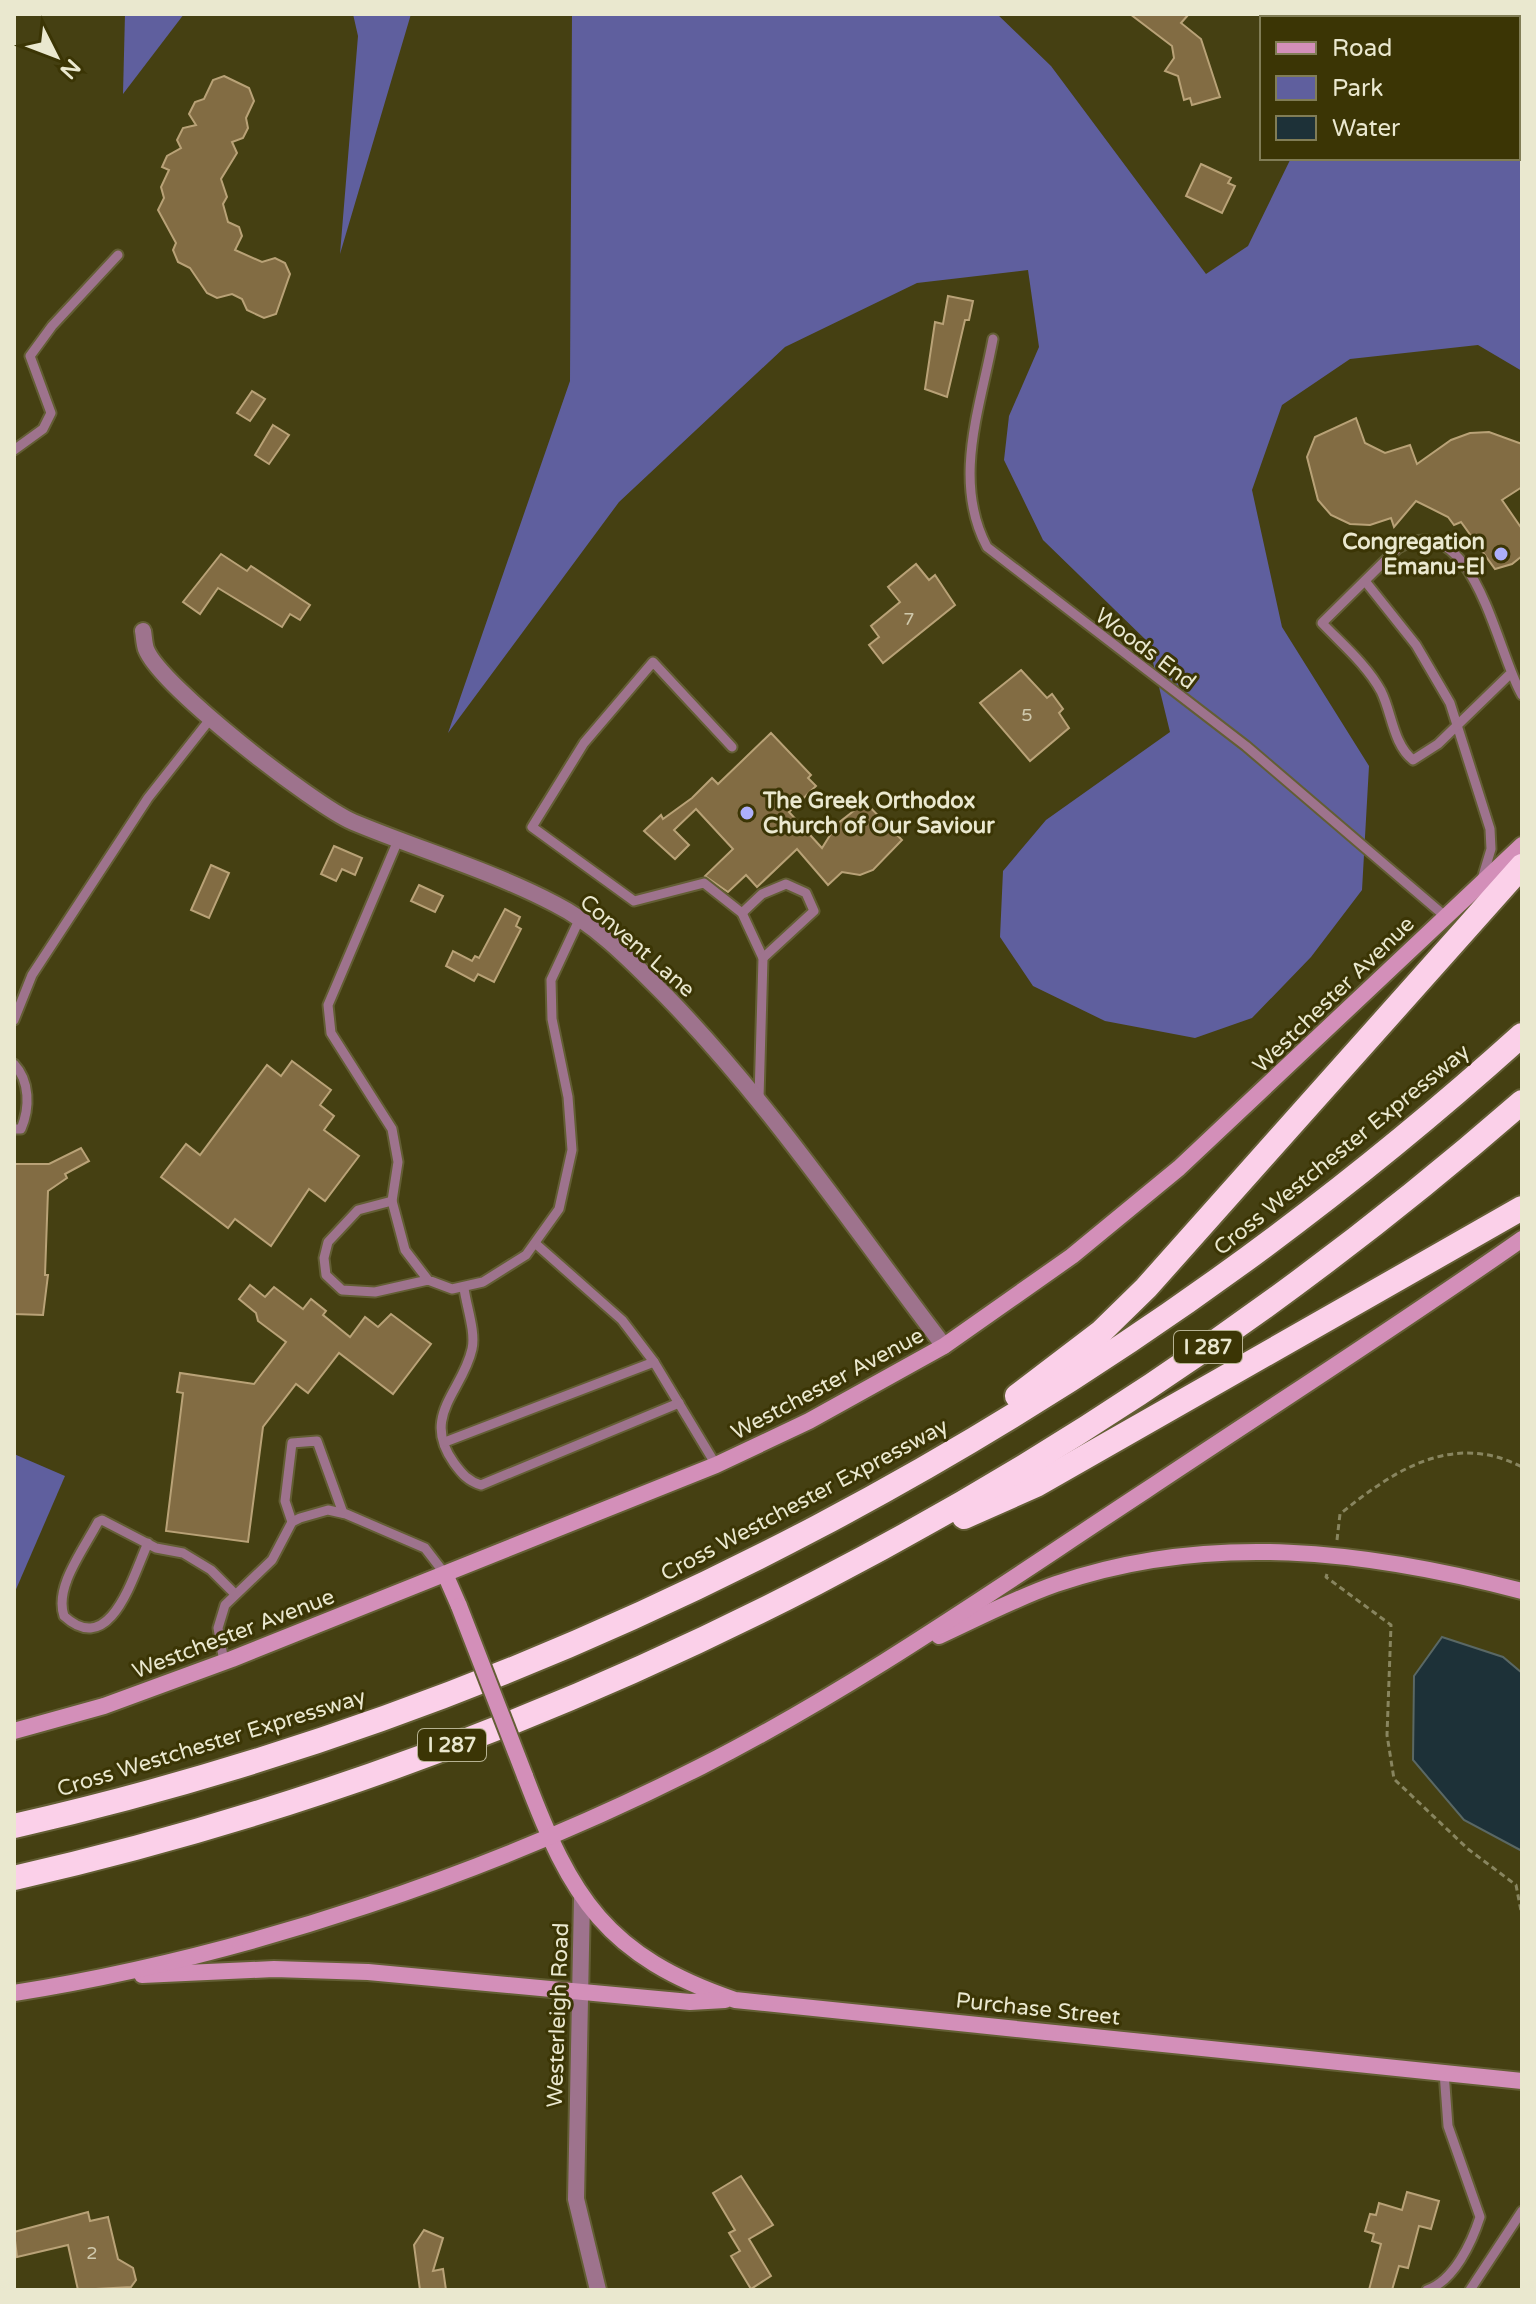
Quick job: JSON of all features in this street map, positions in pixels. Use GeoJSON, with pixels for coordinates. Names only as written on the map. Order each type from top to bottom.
{"type":"FeatureCollection","features":[{"type":"Feature","properties":{"kind":"highway"},"geometry":{"type":"LineString","coordinates":[[905,1479],[1076,1352],[1125,1309],[1522,866]]}},
{"type":"Feature","properties":{"kind":"highway","name":"Cross Westchester Expressway"},"geometry":{"type":"LineString","coordinates":[[14,1826],[136,1795],[303,1745],[499,1673],[704,1583],[905,1479],[1063,1384],[1244,1262],[1363,1170],[1522,1035]]}},
{"type":"Feature","properties":{"kind":"highway","name":"I 287"},"geometry":{"type":"LineString","coordinates":[[14,1878],[236,1819],[452,1745],[670,1654],[869,1555],[1056,1447],[1200,1353],[1385,1216],[1522,1102]]}},
{"type":"Feature","properties":{"kind":"highway"},"geometry":{"type":"LineString","coordinates":[[869,1555],[1036,1485],[1522,1208]]}},
{"type":"Feature","properties":{"kind":"highway"},"geometry":{"type":"LineString","coordinates":[[14,1811],[136,1795]]}},
{"type":"Feature","properties":{"kind":"main road","name":"Westchester Avenue"},"geometry":{"type":"LineString","coordinates":[[14,1731],[104,1706],[224,1662],[716,1465],[846,1402],[944,1346],[1072,1256],[1147,1196],[1256,1098],[1522,845]]}},
{"type":"Feature","properties":{"kind":"main road"},"geometry":{"type":"LineString","coordinates":[[14,1993],[228,1946],[321,1918],[549,1836],[703,1765],[887,1660],[1522,1239]]}},
{"type":"Feature","properties":{"kind":"main road"},"geometry":{"type":"LineString","coordinates":[[887,1660],[1023,1597],[1115,1568],[1181,1555],[1228,1551],[1334,1554],[1413,1565],[1522,1591]]}},
{"type":"Feature","properties":{"kind":"main road","name":"Westerleigh Road"},"geometry":{"type":"LineString","coordinates":[[445,1574],[549,1836],[582,1899]]}},
{"type":"Feature","properties":{"kind":"main road","name":"Purchase Street"},"geometry":{"type":"LineString","coordinates":[[582,1899],[616,1937],[640,1957],[681,1979],[735,2000],[1522,2081]]}},
{"type":"Feature","properties":{"kind":"main road"},"geometry":{"type":"LineString","coordinates":[[89,1978],[305,1970],[368,1972],[690,2002],[735,2000]]}},
{"type":"Feature","properties":{"kind":"street","name":"Convent Lane"},"geometry":{"type":"LineString","coordinates":[[143,631],[146,650],[157,666],[211,718],[251,752],[350,820],[468,864],[580,918],[639,970],[718,1050],[944,1346]]}},
{"type":"Feature","properties":{"kind":"street","name":"Westerleigh Road"},"geometry":{"type":"LineString","coordinates":[[582,1899],[576,2199],[598,2290]]}},
{"type":"Feature","properties":{"kind":"lane"},"geometry":{"type":"LineString","coordinates":[[14,450],[43,429],[51,413],[30,356],[52,326],[118,255]]}},
{"type":"Feature","properties":{"kind":"lane","name":"Woods End"},"geometry":{"type":"LineString","coordinates":[[993,339],[968,476],[971,512],[987,547],[1246,746],[1446,917]]}},
{"type":"Feature","properties":{"kind":"lane"},"geometry":{"type":"LineString","coordinates":[[1509,675],[1425,755],[1413,760],[1399,742],[1381,691],[1363,666],[1322,623],[1398,548],[1413,539],[1431,539],[1444,546],[1476,582],[1493,615],[1509,675],[1522,695]]}},
{"type":"Feature","properties":{"kind":"lane"},"geometry":{"type":"LineString","coordinates":[[1365,581],[1416,645],[1450,703],[1490,829],[1491,849],[1481,884]]}},
{"type":"Feature","properties":{"kind":"lane"},"geometry":{"type":"LineString","coordinates":[[732,747],[653,662],[584,743],[532,827],[634,901],[704,883],[742,913],[763,958],[759,1102]]}},
{"type":"Feature","properties":{"kind":"lane"},"geometry":{"type":"LineString","coordinates":[[14,1020],[32,975],[148,798],[211,718]]}},
{"type":"Feature","properties":{"kind":"lane"},"geometry":{"type":"LineString","coordinates":[[399,838],[328,1005],[331,1033],[392,1129],[398,1162],[392,1201],[405,1250],[428,1280],[452,1289],[464,1288],[501,1272],[536,1244],[559,1209],[572,1150],[568,1097],[552,1019],[551,980],[580,918]]}},
{"type":"Feature","properties":{"kind":"lane"},"geometry":{"type":"LineString","coordinates":[[742,913],[762,894],[786,884],[806,893],[814,911],[763,958]]}},
{"type":"Feature","properties":{"kind":"lane"},"geometry":{"type":"LineString","coordinates":[[14,1064],[26,1082],[26,1117],[21,1129],[14,1129]]}},
{"type":"Feature","properties":{"kind":"lane"},"geometry":{"type":"LineString","coordinates":[[392,1201],[358,1210],[328,1242],[324,1258],[326,1275],[342,1290],[375,1292],[428,1280]]}},
{"type":"Feature","properties":{"kind":"lane"},"geometry":{"type":"LineString","coordinates":[[536,1244],[622,1320],[654,1362],[716,1465]]}},
{"type":"Feature","properties":{"kind":"lane"},"geometry":{"type":"LineString","coordinates":[[464,1288],[472,1348],[441,1415],[451,1459],[468,1481],[481,1485],[679,1403]]}},
{"type":"Feature","properties":{"kind":"lane"},"geometry":{"type":"LineString","coordinates":[[445,1442],[654,1362]]}},
{"type":"Feature","properties":{"kind":"lane"},"geometry":{"type":"LineString","coordinates":[[292,1522],[285,1501],[292,1443],[317,1441],[343,1513]]}},
{"type":"Feature","properties":{"kind":"lane"},"geometry":{"type":"LineString","coordinates":[[224,1662],[218,1628],[225,1605],[234,1593],[272,1560],[292,1522],[328,1510],[343,1513],[425,1548],[445,1574]]}},
{"type":"Feature","properties":{"kind":"lane"},"geometry":{"type":"LineString","coordinates":[[148,1543],[115,1616],[100,1627],[87,1628],[64,1616],[59,1603],[98,1522],[102,1520],[148,1543],[183,1553],[211,1570],[234,1593]]}},
{"type":"Feature","properties":{"kind":"lane"},"geometry":{"type":"LineString","coordinates":[[1427,2290],[1437,2287],[1463,2256],[1480,2217],[1448,2126],[1444,2072]]}},
{"type":"Feature","properties":{"kind":"lane"},"geometry":{"type":"LineString","coordinates":[[1470,2290],[1522,2211]]}},
{"type":"Feature","properties":{"kind":"path"},"geometry":{"type":"LineString","coordinates":[[1522,1467],[1474,1453],[1431,1456],[1379,1482],[1340,1514],[1334,1554],[1326,1577],[1391,1625],[1387,1735],[1394,1779],[1468,1849],[1516,1885],[1522,1916]]}},
{"type":"Feature","properties":{"kind":"green space"},"geometry":{"type":"Polygon","coordinates":[[[125,14],[184,14],[123,94],[125,14]]]}},
{"type":"Feature","properties":{"kind":"green space"},"geometry":{"type":"Polygon","coordinates":[[[353,14],[411,14],[340,254],[358,36],[353,14]]]}},
{"type":"Feature","properties":{"kind":"green space"},"geometry":{"type":"Polygon","coordinates":[[[572,14],[997,14],[1051,66],[1206,274],[1248,246],[1290,160],[1520,160],[1520,16],[1487,14],[1522,14],[1522,371],[1478,345],[1350,359],[1282,405],[1252,490],[1282,627],[1369,766],[1362,890],[1311,957],[1252,1018],[1195,1038],[1105,1021],[1033,986],[1000,937],[1003,871],[1046,820],[1170,732],[1148,642],[1043,540],[1004,460],[1009,416],[1039,347],[1028,270],[917,283],[785,347],[619,502],[448,733],[570,381],[572,14]]]}},
{"type":"Feature","properties":{"kind":"green space"},"geometry":{"type":"Polygon","coordinates":[[[14,1454],[65,1476],[14,1594],[14,1454]]]}},
{"type":"Feature","properties":{"kind":"water"},"geometry":{"type":"Polygon","coordinates":[[[1442,1637],[1503,1657],[1522,1673],[1522,1851],[1464,1820],[1413,1760],[1414,1676],[1442,1637]]]}},
{"type":"Feature","properties":{"kind":"building"},"geometry":{"type":"Polygon","coordinates":[[[1130,14],[1189,14],[1181,23],[1201,39],[1220,97],[1192,105],[1190,98],[1184,100],[1178,76],[1165,71],[1174,58],[1172,46],[1130,14]]]}},
{"type":"Feature","properties":{"kind":"building"},"geometry":{"type":"Polygon","coordinates":[[[224,76],[249,88],[254,101],[246,118],[248,128],[243,138],[232,142],[237,153],[221,179],[227,197],[223,204],[228,222],[239,227],[242,236],[235,250],[262,262],[275,258],[285,263],[290,274],[276,314],[264,318],[247,310],[242,299],[232,294],[217,298],[207,293],[190,268],[178,262],[173,250],[176,243],[158,210],[164,198],[161,187],[169,170],[162,167],[167,156],[181,148],[177,140],[183,128],[196,125],[189,114],[195,102],[204,99],[213,80],[224,76]]]}},
{"type":"Feature","properties":{"kind":"building"},"geometry":{"type":"Polygon","coordinates":[[[1201,164],[1231,178],[1228,183],[1235,186],[1222,213],[1186,196],[1201,164]]]}},
{"type":"Feature","properties":{"kind":"building"},"geometry":{"type":"Polygon","coordinates":[[[948,296],[973,301],[969,320],[965,320],[947,397],[925,389],[935,322],[943,324],[948,296]]]}},
{"type":"Feature","properties":{"kind":"building"},"geometry":{"type":"Polygon","coordinates":[[[252,391],[265,399],[250,421],[237,413],[252,391]]]}},
{"type":"Feature","properties":{"kind":"building"},"geometry":{"type":"Polygon","coordinates":[[[1356,418],[1365,443],[1385,453],[1410,445],[1417,464],[1451,440],[1470,433],[1489,432],[1522,444],[1522,487],[1502,500],[1522,529],[1522,556],[1512,564],[1495,569],[1461,522],[1454,525],[1448,517],[1416,501],[1394,527],[1391,518],[1370,525],[1350,524],[1331,515],[1318,500],[1307,457],[1315,437],[1356,418]]]}},
{"type":"Feature","properties":{"kind":"building"},"geometry":{"type":"Polygon","coordinates":[[[273,425],[289,435],[269,464],[255,455],[273,425]]]}},
{"type":"Feature","properties":{"kind":"building"},"geometry":{"type":"Polygon","coordinates":[[[221,554],[247,571],[251,566],[310,605],[300,620],[290,614],[282,627],[218,588],[200,614],[183,602],[221,554]]]}},
{"type":"Feature","properties":{"kind":"building"},"geometry":{"type":"Polygon","coordinates":[[[916,564],[929,580],[935,575],[955,605],[883,663],[869,645],[879,637],[871,626],[900,602],[888,587],[916,564]]]}},
{"type":"Feature","properties":{"kind":"building"},"geometry":{"type":"Polygon","coordinates":[[[1021,670],[1047,698],[1052,694],[1063,709],[1059,713],[1069,728],[1030,761],[980,703],[1021,670]]]}},
{"type":"Feature","properties":{"kind":"building","name":"The Greek Orthodox Church of Our Saviour"},"geometry":{"type":"Polygon","coordinates":[[[771,733],[811,775],[808,778],[816,786],[789,812],[822,848],[837,824],[865,802],[902,840],[873,870],[860,875],[842,872],[828,885],[797,849],[757,887],[746,875],[728,892],[705,876],[733,849],[696,809],[674,830],[689,845],[675,859],[644,831],[661,815],[663,819],[692,798],[712,778],[718,784],[771,733]]]}},
{"type":"Feature","properties":{"kind":"building"},"geometry":{"type":"Polygon","coordinates":[[[334,846],[362,858],[355,875],[342,869],[336,881],[321,874],[334,846]]]}},
{"type":"Feature","properties":{"kind":"building"},"geometry":{"type":"Polygon","coordinates":[[[211,865],[229,873],[209,918],[191,910],[211,865]]]}},
{"type":"Feature","properties":{"kind":"building"},"geometry":{"type":"Polygon","coordinates":[[[419,885],[443,896],[435,912],[411,901],[419,885]]]}},
{"type":"Feature","properties":{"kind":"building"},"geometry":{"type":"Polygon","coordinates":[[[505,909],[520,917],[516,926],[521,929],[494,982],[478,974],[474,981],[446,966],[453,951],[472,961],[475,956],[479,958],[505,909]]]}},
{"type":"Feature","properties":{"kind":"building"},"geometry":{"type":"Polygon","coordinates":[[[292,1061],[331,1090],[320,1105],[334,1116],[324,1130],[359,1156],[325,1201],[309,1189],[271,1246],[235,1219],[228,1228],[161,1177],[186,1144],[200,1155],[267,1065],[281,1076],[292,1061]]]}},
{"type":"Feature","properties":{"kind":"building"},"geometry":{"type":"Polygon","coordinates":[[[81,1148],[89,1161],[65,1174],[67,1178],[48,1191],[45,1275],[48,1275],[43,1315],[14,1314],[14,1164],[49,1164],[81,1148]]]}},
{"type":"Feature","properties":{"kind":"building"},"geometry":{"type":"Polygon","coordinates":[[[250,1285],[265,1297],[274,1287],[303,1309],[311,1299],[326,1311],[323,1315],[350,1337],[365,1317],[378,1327],[391,1314],[431,1344],[393,1394],[339,1353],[308,1393],[296,1384],[263,1427],[248,1542],[166,1531],[183,1393],[177,1392],[180,1373],[254,1384],[286,1342],[258,1321],[256,1313],[239,1299],[250,1285]]]}},
{"type":"Feature","properties":{"kind":"building"},"geometry":{"type":"Polygon","coordinates":[[[741,2176],[773,2225],[749,2239],[771,2276],[751,2289],[731,2256],[740,2251],[729,2233],[735,2230],[713,2193],[741,2176]]]}},
{"type":"Feature","properties":{"kind":"building"},"geometry":{"type":"Polygon","coordinates":[[[1407,2192],[1439,2201],[1431,2229],[1419,2226],[1408,2268],[1399,2266],[1392,2290],[1369,2290],[1381,2244],[1372,2241],[1374,2234],[1365,2231],[1370,2214],[1376,2215],[1379,2203],[1402,2210],[1407,2192]]]}},
{"type":"Feature","properties":{"kind":"building"},"geometry":{"type":"Polygon","coordinates":[[[88,2212],[90,2221],[108,2217],[118,2259],[133,2268],[136,2280],[131,2287],[78,2290],[68,2245],[17,2257],[14,2232],[88,2212]]]}},
{"type":"Feature","properties":{"kind":"building"},"geometry":{"type":"Polygon","coordinates":[[[424,2230],[443,2238],[433,2271],[443,2269],[446,2290],[420,2290],[414,2245],[424,2230]]]}},
{"type":"Feature","properties":{"kind":"place","name":"Congregation Emanu-El"},"geometry":{"type":"Point","coordinates":[1501,554]}},
{"type":"Feature","properties":{"kind":"place","name":"The Greek Orthodox Church of Our Saviour"},"geometry":{"type":"Point","coordinates":[747,813]}}]}
